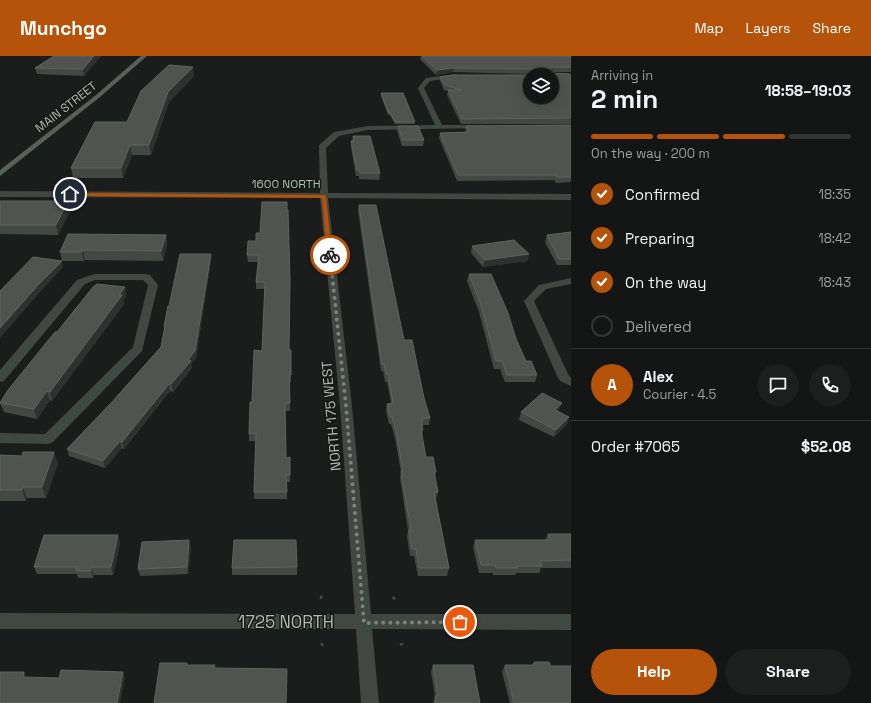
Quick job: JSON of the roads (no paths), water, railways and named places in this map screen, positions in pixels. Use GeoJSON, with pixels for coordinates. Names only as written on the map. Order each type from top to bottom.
{"type":"FeatureCollection","features":[{"type":"Feature","properties":{"kind":"main road","name":"MAIN STREET"},"geometry":{"type":"LineString","coordinates":[[0,174],[98,96],[144,56]]}},
{"type":"Feature","properties":{"kind":"street"},"geometry":{"type":"LineString","coordinates":[[461,76],[428,80],[421,88],[439,127],[494,127]]}},
{"type":"Feature","properties":{"kind":"street","name":"NORTH 175 WEST"},"geometry":{"type":"LineString","coordinates":[[370,703],[346,406],[324,196],[322,147],[337,134],[368,128],[439,127]]}},
{"type":"Feature","properties":{"kind":"street","name":"1600 NORTH"},"geometry":{"type":"LineString","coordinates":[[0,194],[571,196]]}},
{"type":"Feature","properties":{"kind":"street"},"geometry":{"type":"LineString","coordinates":[[0,438],[48,439],[138,348],[153,285],[146,277],[94,276],[80,282],[1,374]]}},
{"type":"Feature","properties":{"kind":"street"},"geometry":{"type":"LineString","coordinates":[[571,281],[543,287],[529,301],[564,378],[571,382]]}},
{"type":"Feature","properties":{"kind":"street","name":"1725 NORTH"},"geometry":{"type":"LineString","coordinates":[[0,621],[364,623],[571,622]]}}]}
